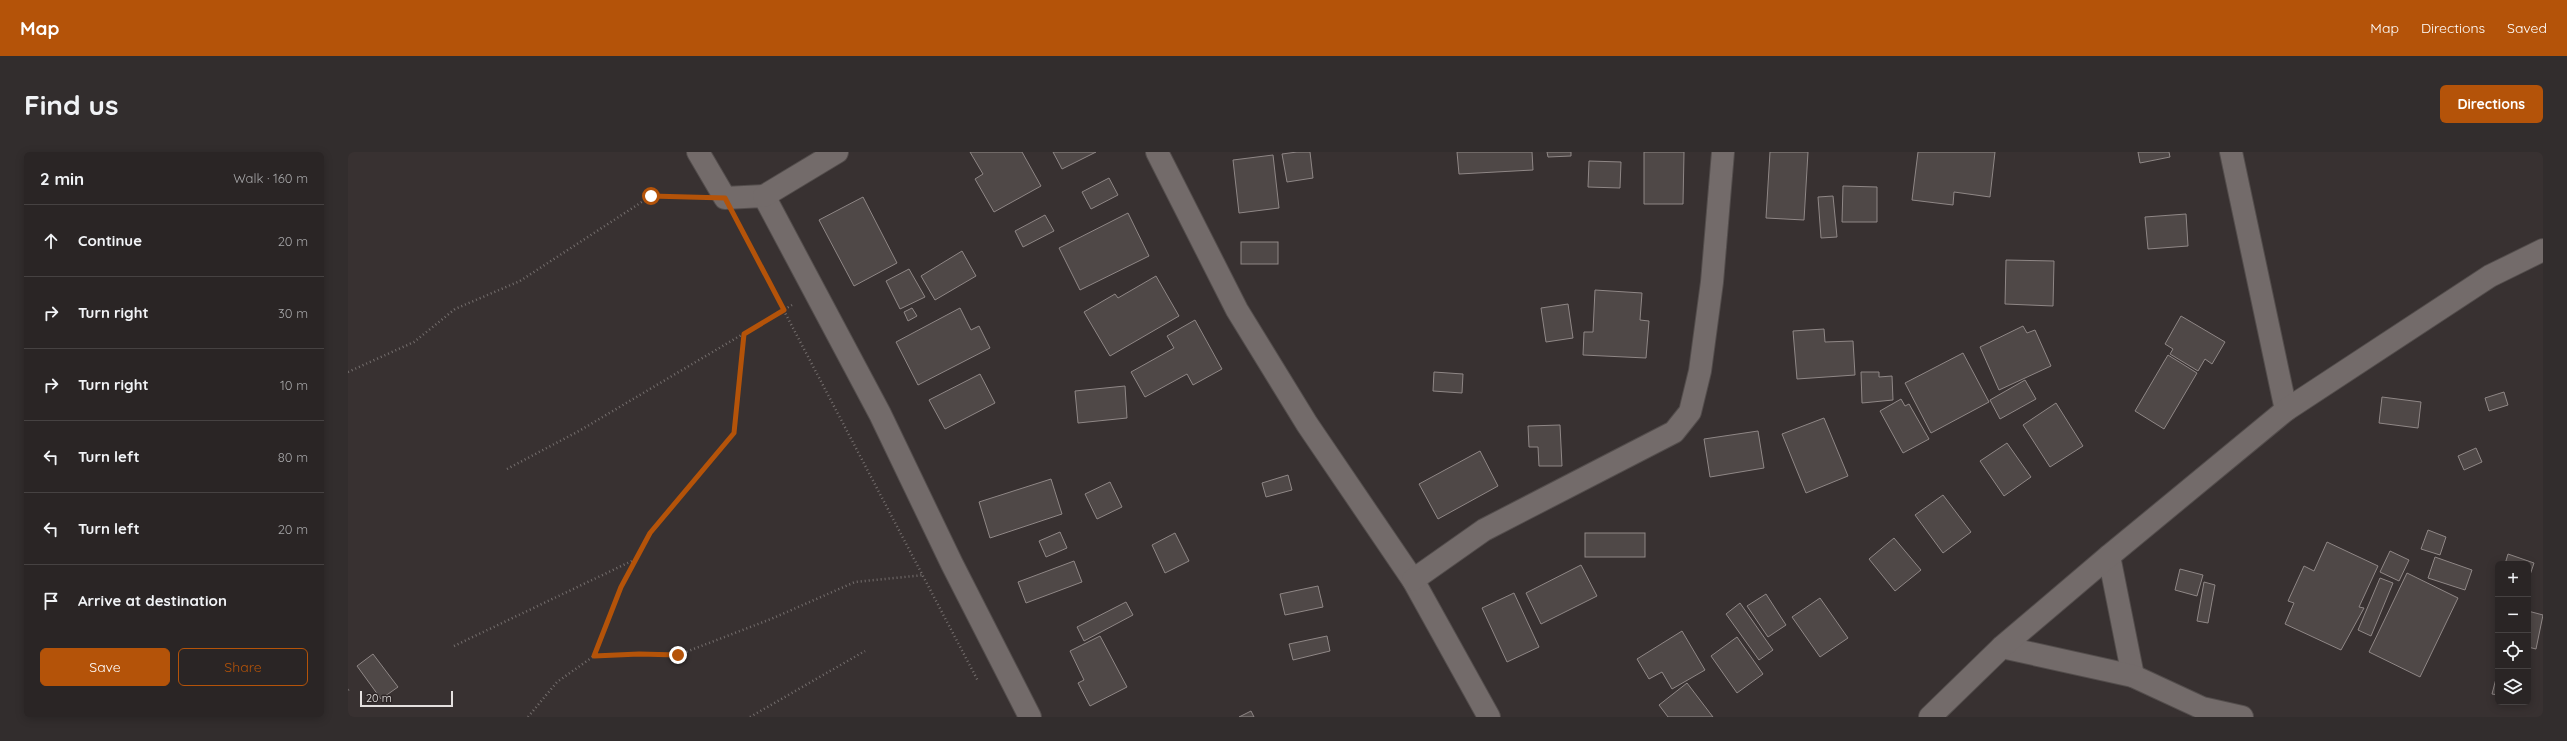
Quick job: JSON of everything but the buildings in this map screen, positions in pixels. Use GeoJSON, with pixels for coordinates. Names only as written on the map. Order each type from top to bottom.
{"type":"FeatureCollection","features":[{"type":"Feature","properties":{"kind":"street"},"geometry":{"type":"LineString","coordinates":[[698,152],[725,198],[764,196],[837,152]]}},
{"type":"Feature","properties":{"kind":"street"},"geometry":{"type":"LineString","coordinates":[[1157,152],[1237,310],[1307,424],[1413,580],[1488,717]]}},
{"type":"Feature","properties":{"kind":"street"},"geometry":{"type":"LineString","coordinates":[[1413,580],[1484,530],[1674,432],[1690,412],[1700,371],[1712,282],[1723,152]]}},
{"type":"Feature","properties":{"kind":"street"},"geometry":{"type":"LineString","coordinates":[[2231,152],[2286,410]]}},
{"type":"Feature","properties":{"kind":"street"},"geometry":{"type":"LineString","coordinates":[[764,196],[880,414],[952,564],[1030,717]]}},
{"type":"Feature","properties":{"kind":"street"},"geometry":{"type":"LineString","coordinates":[[1930,717],[2002,648],[2108,556],[2286,410],[2490,276],[2543,250]]}},
{"type":"Feature","properties":{"kind":"street"},"geometry":{"type":"LineString","coordinates":[[2108,556],[2133,676]]}},
{"type":"Feature","properties":{"kind":"street"},"geometry":{"type":"LineString","coordinates":[[2002,648],[2133,676],[2202,708],[2242,717]]}},
{"type":"Feature","properties":{"kind":"path"},"geometry":{"type":"LineString","coordinates":[[348,372],[414,342],[456,309],[520,281],[651,196],[725,198],[980,683]]}},
{"type":"Feature","properties":{"kind":"path"},"geometry":{"type":"LineString","coordinates":[[507,469],[579,431],[784,310],[814,290]]}},
{"type":"Feature","properties":{"kind":"path"},"geometry":{"type":"LineString","coordinates":[[594,656],[621,587],[650,533],[734,433],[744,334]]}},
{"type":"Feature","properties":{"kind":"path"},"geometry":{"type":"LineString","coordinates":[[454,646],[636,559]]}},
{"type":"Feature","properties":{"kind":"path"},"geometry":{"type":"LineString","coordinates":[[528,717],[557,682],[594,656],[639,654],[678,655],[771,619],[856,582],[923,575],[952,564]]}},
{"type":"Feature","properties":{"kind":"path"},"geometry":{"type":"LineString","coordinates":[[750,717],[865,651]]}},
{"type":"Feature","properties":{"kind":"route"},"geometry":{"type":"LineString","coordinates":[[651,196],[725,198],[784,310],[744,334],[734,433],[698,478],[650,533],[621,587],[594,656],[639,654],[678,655]]}}]}
